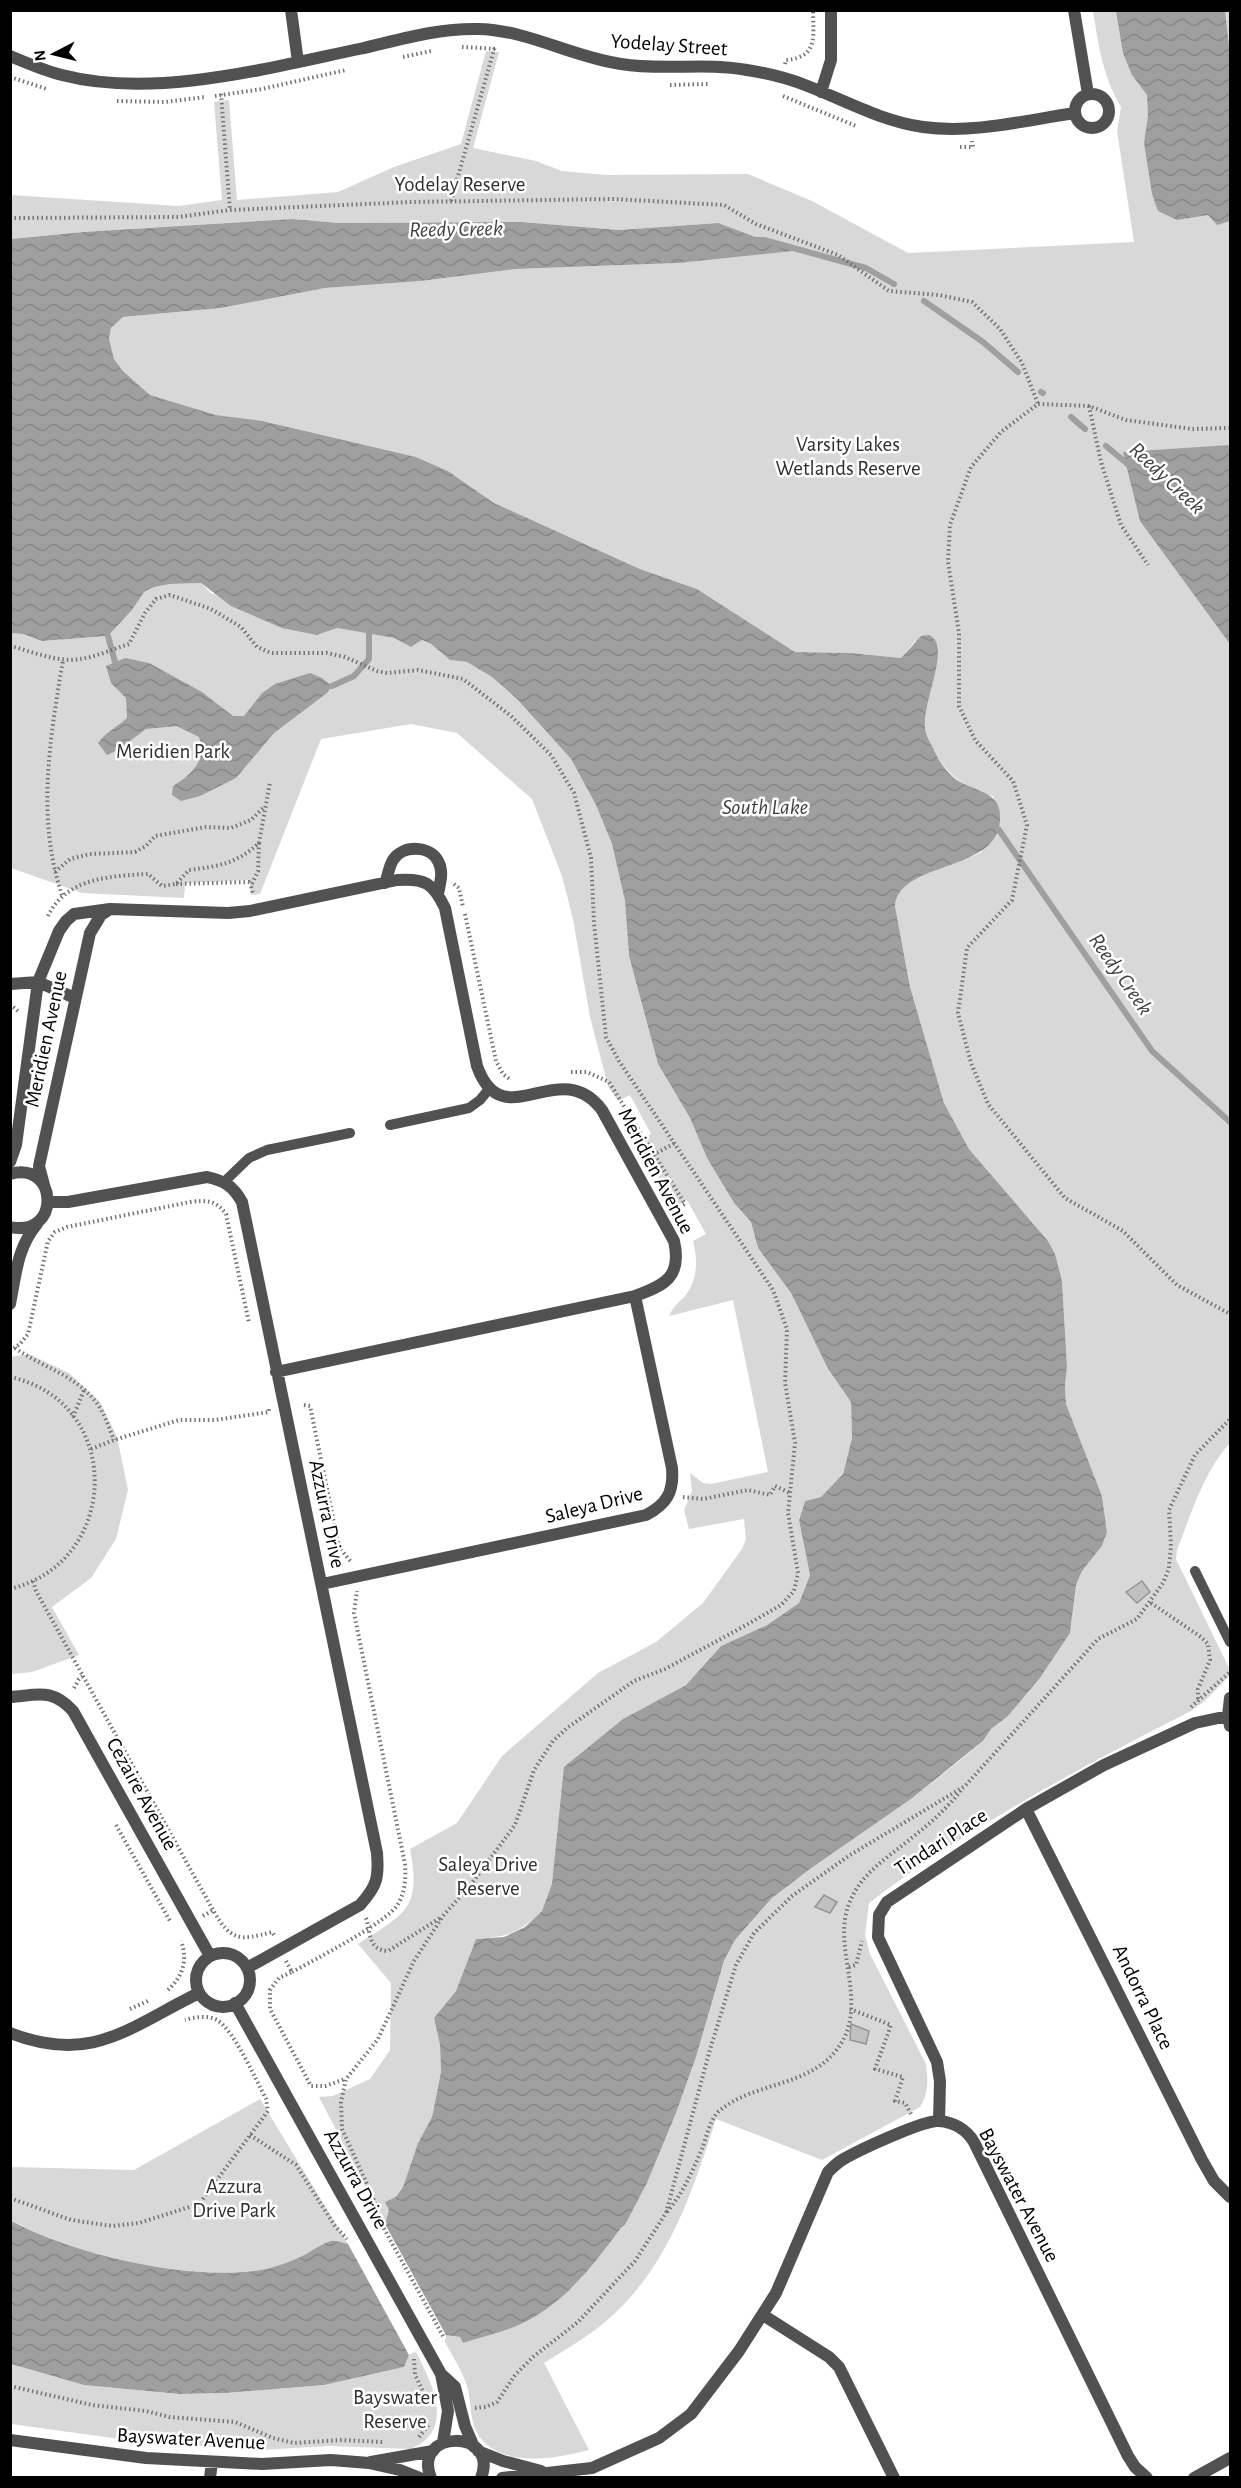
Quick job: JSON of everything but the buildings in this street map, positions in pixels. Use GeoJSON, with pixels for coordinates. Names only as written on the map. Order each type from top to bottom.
{"type":"FeatureCollection","features":[{"type":"Feature","properties":{"kind":"street"},"geometry":{"type":"LineString","coordinates":[[291,10],[298,62]]}},
{"type":"Feature","properties":{"kind":"street"},"geometry":{"type":"LineString","coordinates":[[821,92],[831,60],[831,10]]}},
{"type":"Feature","properties":{"kind":"street"},"geometry":{"type":"LineString","coordinates":[[1074,10],[1088,94]]}},
{"type":"Feature","properties":{"kind":"street","name":"Yodelay Street"},"geometry":{"type":"LineString","coordinates":[[10,56],[62,75],[112,84],[152,84],[219,76],[298,62],[442,31],[482,29],[528,37],[577,54],[621,64],[642,67],[710,66],[745,69],[781,78],[821,92],[876,115],[923,127],[971,129],[1076,113]]}},
{"type":"Feature","properties":{"kind":"street"},"geometry":{"type":"LineString","coordinates":[[1088,94],[1095,94],[1106,101],[1108,114],[1101,125],[1088,127],[1082,124],[1076,113],[1078,101],[1088,94]]}},
{"type":"Feature","properties":{"kind":"street"},"geometry":{"type":"LineString","coordinates":[[385,883],[393,859],[403,851],[415,848],[427,851],[438,858],[441,876],[438,894],[445,908],[477,1066],[489,1089]]}},
{"type":"Feature","properties":{"kind":"street","name":"Meridien Avenue"},"geometry":{"type":"LineString","coordinates":[[10,1162],[16,1145],[38,982],[59,931],[74,914],[110,909],[228,913],[250,911],[413,879],[428,883],[438,894]]}},
{"type":"Feature","properties":{"kind":"street","name":"Meridien Avenue"},"geometry":{"type":"LineString","coordinates":[[49,1202],[39,1166],[90,933],[101,915],[110,909]]}},
{"type":"Feature","properties":{"kind":"street"},"geometry":{"type":"LineString","coordinates":[[10,984],[38,982],[75,998]]}},
{"type":"Feature","properties":{"kind":"street","name":"Meridien Avenue"},"geometry":{"type":"LineString","coordinates":[[276,1372],[635,1296],[658,1288],[672,1274],[678,1257],[674,1241],[602,1110],[592,1097],[578,1090],[562,1088],[507,1097],[497,1095],[489,1089]]}},
{"type":"Feature","properties":{"kind":"street"},"geometry":{"type":"LineString","coordinates":[[10,1174],[29,1173],[44,1185]]}},
{"type":"Feature","properties":{"kind":"street"},"geometry":{"type":"LineString","coordinates":[[10,1304],[21,1247],[26,1237],[40,1221],[49,1202],[68,1202],[207,1177],[225,1181]]}},
{"type":"Feature","properties":{"kind":"street","name":"Azzurra Drive"},"geometry":{"type":"LineString","coordinates":[[225,1181],[242,1202],[377,1853],[378,1873],[373,1891],[360,1905],[247,1968]]}},
{"type":"Feature","properties":{"kind":"street"},"geometry":{"type":"LineString","coordinates":[[10,1227],[32,1226],[40,1221]]}},
{"type":"Feature","properties":{"kind":"street","name":"Saleya Drive"},"geometry":{"type":"LineString","coordinates":[[322,1584],[646,1515],[660,1507],[670,1496],[673,1482],[672,1468],[635,1296]]}},
{"type":"Feature","properties":{"kind":"street","name":"Cezaire Avenue"},"geometry":{"type":"LineString","coordinates":[[10,1697],[52,1695],[64,1700],[73,1711],[210,1956]]}},
{"type":"Feature","properties":{"kind":"street"},"geometry":{"type":"LineString","coordinates":[[1229,1721],[1230,1698]]}},
{"type":"Feature","properties":{"kind":"street","name":"Tindari Place"},"geometry":{"type":"LineString","coordinates":[[939,2121],[940,2081],[937,2062],[881,1946],[877,1931],[879,1915],[886,1902],[1026,1809],[1127,1753],[1204,1720],[1229,1721]]}},
{"type":"Feature","properties":{"kind":"street","name":"Andorra Place"},"geometry":{"type":"LineString","coordinates":[[1026,1809],[1202,2160],[1215,2181],[1230,2197]]}},
{"type":"Feature","properties":{"kind":"street"},"geometry":{"type":"LineString","coordinates":[[231,1954],[247,1968],[248,1988],[235,2003],[218,2006],[207,2001],[199,1993],[197,1972],[210,1956],[231,1954]]}},
{"type":"Feature","properties":{"kind":"street"},"geometry":{"type":"LineString","coordinates":[[10,2033],[52,2045],[88,2045],[117,2035],[199,1993]]}},
{"type":"Feature","properties":{"kind":"street","name":"Azzurra Drive"},"geometry":{"type":"LineString","coordinates":[[235,2003],[441,2374]]}},
{"type":"Feature","properties":{"kind":"street"},"geometry":{"type":"LineString","coordinates":[[502,2478],[592,2468],[612,2461],[676,2427],[691,2414],[709,2392],[763,2315],[785,2276],[828,2172],[840,2161],[857,2152],[925,2123],[939,2121]]}},
{"type":"Feature","properties":{"kind":"street","name":"Bayswater Avenue"},"geometry":{"type":"LineString","coordinates":[[939,2121],[959,2127],[974,2142],[1128,2456],[1147,2478]]}},
{"type":"Feature","properties":{"kind":"street"},"geometry":{"type":"LineString","coordinates":[[763,2315],[829,2357],[839,2367],[894,2478]]}},
{"type":"Feature","properties":{"kind":"street"},"geometry":{"type":"LineString","coordinates":[[441,2374],[448,2411],[443,2442]]}},
{"type":"Feature","properties":{"kind":"street"},"geometry":{"type":"LineString","coordinates":[[441,2374],[455,2387],[465,2426],[483,2465],[481,2478]]}},
{"type":"Feature","properties":{"kind":"street"},"geometry":{"type":"LineString","coordinates":[[430,2478],[428,2465],[433,2451],[443,2442],[459,2439],[503,2461],[548,2472]]}},
{"type":"Feature","properties":{"kind":"street","name":"Bayswater Avenue"},"geometry":{"type":"LineString","coordinates":[[10,2440],[105,2454],[212,2462],[292,2463],[331,2460],[369,2463],[400,2469],[420,2478]]}},
{"type":"Feature","properties":{"kind":"street","name":"Bayswater Avenue"},"geometry":{"type":"LineString","coordinates":[[369,2463],[433,2451]]}},
{"type":"Feature","properties":{"kind":"street"},"geometry":{"type":"LineString","coordinates":[[1194,2478],[1230,2458]]}},
{"type":"Feature","properties":{"kind":"street"},"geometry":{"type":"LineString","coordinates":[[210,2478],[212,2462]]}},
{"type":"Feature","properties":{"kind":"lane"},"geometry":{"type":"LineString","coordinates":[[390,1125],[469,1108],[489,1089]]}},
{"type":"Feature","properties":{"kind":"lane"},"geometry":{"type":"LineString","coordinates":[[225,1181],[249,1158],[267,1150],[350,1133]]}},
{"type":"Feature","properties":{"kind":"lane"},"geometry":{"type":"LineString","coordinates":[[1195,1571],[1230,1642]]}},
{"type":"Feature","properties":{"kind":"path"},"geometry":{"type":"LineString","coordinates":[[813,10],[813,43],[803,57],[786,60],[777,94],[861,128]]}},
{"type":"Feature","properties":{"kind":"path"},"geometry":{"type":"LineString","coordinates":[[451,201],[498,31]]}},
{"type":"Feature","properties":{"kind":"path"},"geometry":{"type":"LineString","coordinates":[[452,48],[505,50]]}},
{"type":"Feature","properties":{"kind":"path"},"geometry":{"type":"LineString","coordinates":[[399,58],[432,51]]}},
{"type":"Feature","properties":{"kind":"path"},"geometry":{"type":"LineString","coordinates":[[107,100],[165,102],[221,95],[262,89],[354,68]]}},
{"type":"Feature","properties":{"kind":"path"},"geometry":{"type":"LineString","coordinates":[[219,76],[230,210]]}},
{"type":"Feature","properties":{"kind":"path"},"geometry":{"type":"LineString","coordinates":[[10,77],[52,90]]}},
{"type":"Feature","properties":{"kind":"path"},"geometry":{"type":"LineString","coordinates":[[664,85],[713,84]]}},
{"type":"Feature","properties":{"kind":"path"},"geometry":{"type":"LineString","coordinates":[[953,146],[973,147],[971,129]]}},
{"type":"Feature","properties":{"kind":"path"},"geometry":{"type":"LineString","coordinates":[[10,218],[178,217],[230,210],[451,201],[614,199],[724,205],[756,224],[838,255],[889,291],[939,295],[972,302],[1000,328],[1023,363],[1038,405]]}},
{"type":"Feature","properties":{"kind":"path"},"geometry":{"type":"LineString","coordinates":[[1230,428],[1192,429],[1126,420],[1089,406],[1038,405],[1001,432],[971,467],[950,525],[948,562],[959,633],[959,706],[975,740],[1013,781],[1027,825],[1012,900],[967,948],[958,1013],[971,1063],[988,1104],[1065,1198],[1123,1231],[1177,1285],[1230,1314]]}},
{"type":"Feature","properties":{"kind":"path"},"geometry":{"type":"LineString","coordinates":[[1089,406],[1101,462],[1121,525],[1148,565]]}},
{"type":"Feature","properties":{"kind":"path"},"geometry":{"type":"LineString","coordinates":[[10,645],[63,660],[96,655],[129,644],[145,613],[156,599],[170,595],[221,615],[241,627],[257,646],[271,653],[327,653],[345,657],[387,673],[418,669],[463,679],[511,716],[551,755],[574,793],[591,858],[594,923],[606,1037],[618,1061],[773,1290],[787,1329],[785,1383],[795,1443],[788,1513],[798,1572],[794,1591],[781,1605],[665,1669],[634,1681],[567,1728],[553,1741],[534,1770],[515,1825],[473,1882],[443,1916],[414,1961],[378,2039],[346,2079],[341,2102],[342,2129],[372,2195],[382,2225],[443,2336]]}},
{"type":"Feature","properties":{"kind":"path"},"geometry":{"type":"LineString","coordinates":[[62,895],[55,872],[49,834],[46,784],[52,725],[63,660]]}},
{"type":"Feature","properties":{"kind":"path"},"geometry":{"type":"LineString","coordinates":[[259,843],[270,782]]}},
{"type":"Feature","properties":{"kind":"path"},"geometry":{"type":"LineString","coordinates":[[55,872],[70,859],[104,853],[135,852],[146,846],[155,836],[206,827],[231,828],[251,820],[264,807]]}},
{"type":"Feature","properties":{"kind":"path"},"geometry":{"type":"LineString","coordinates":[[258,851],[258,870],[251,886],[252,894],[262,892]]}},
{"type":"Feature","properties":{"kind":"path"},"geometry":{"type":"LineString","coordinates":[[441,876],[459,888],[496,1061],[503,1074],[517,1082]]}},
{"type":"Feature","properties":{"kind":"path"},"geometry":{"type":"LineString","coordinates":[[176,884],[249,882],[251,886]]}},
{"type":"Feature","properties":{"kind":"path"},"geometry":{"type":"LineString","coordinates":[[564,1074],[587,1072],[609,1082],[686,1204],[662,1217]]}},
{"type":"Feature","properties":{"kind":"path"},"geometry":{"type":"LineString","coordinates":[[653,1155],[675,1143]]}},
{"type":"Feature","properties":{"kind":"path"},"geometry":{"type":"LineString","coordinates":[[114,1440],[98,1403],[68,1375],[13,1349],[28,1334],[44,1254],[48,1241],[56,1232],[67,1227],[206,1200],[220,1206],[226,1214],[250,1326]]}},
{"type":"Feature","properties":{"kind":"path"},"geometry":{"type":"LineString","coordinates":[[10,1377],[42,1389],[64,1406],[74,1417],[91,1449],[95,1466],[94,1501],[83,1534],[74,1549],[48,1573],[10,1589]]}},
{"type":"Feature","properties":{"kind":"path"},"geometry":{"type":"LineString","coordinates":[[74,1417],[84,1390]]}},
{"type":"Feature","properties":{"kind":"path"},"geometry":{"type":"LineString","coordinates":[[91,1449],[179,1420],[215,1420],[269,1412],[267,1400]]}},
{"type":"Feature","properties":{"kind":"path"},"geometry":{"type":"LineString","coordinates":[[304,1405],[310,1406],[339,1547],[351,1562]]}},
{"type":"Feature","properties":{"kind":"path"},"geometry":{"type":"LineString","coordinates":[[471,2408],[486,2407],[497,2402],[515,2375],[578,2322],[635,2261],[666,2213],[681,2195],[716,2114],[736,2098],[785,2084],[828,2059],[842,2041],[849,2021],[851,1989],[844,1918],[849,1902],[859,1884],[871,1870],[947,1808],[964,1786],[1098,1639],[1137,1619],[1151,1603],[1169,1568],[1171,1546],[1169,1510],[1196,1455],[1230,1419]]}},
{"type":"Feature","properties":{"kind":"path"},"geometry":{"type":"LineString","coordinates":[[670,1496],[703,1499],[748,1490],[770,1495],[775,1486],[790,1492]]}},
{"type":"Feature","properties":{"kind":"path"},"geometry":{"type":"LineString","coordinates":[[1151,1603],[1208,1644],[1210,1660],[1198,1689],[1197,1700],[1204,1720]]}},
{"type":"Feature","properties":{"kind":"path"},"geometry":{"type":"LineString","coordinates":[[83,1676],[226,1931],[245,1938],[272,1932],[292,1972],[279,1978],[270,1990],[270,2009],[311,2086],[325,2086],[346,2079]]}},
{"type":"Feature","properties":{"kind":"path"},"geometry":{"type":"LineString","coordinates":[[666,2213],[709,2053],[736,1965],[754,1933],[792,1896],[850,1855],[964,1786]]}},
{"type":"Feature","properties":{"kind":"path"},"geometry":{"type":"LineString","coordinates":[[360,1905],[368,1922],[372,1944],[379,1950],[388,1951],[443,1916]]}},
{"type":"Feature","properties":{"kind":"path"},"geometry":{"type":"LineString","coordinates":[[192,1923],[213,1910]]}},
{"type":"Feature","properties":{"kind":"path"},"geometry":{"type":"LineString","coordinates":[[128,2010],[146,2000],[154,1999]]}},
{"type":"Feature","properties":{"kind":"path"},"geometry":{"type":"LineString","coordinates":[[850,2009],[891,2025],[875,2069],[903,2077],[895,2101],[905,2103],[912,2116]]}},
{"type":"Feature","properties":{"kind":"path"},"geometry":{"type":"LineString","coordinates":[[10,2198],[71,2220],[112,2226],[139,2223],[199,2204],[250,2135],[296,2165],[335,2226],[352,2242]]}},
{"type":"Feature","properties":{"kind":"path"},"geometry":{"type":"LineString","coordinates":[[413,2353],[415,2375],[430,2407]]}},
{"type":"Feature","properties":{"kind":"path"},"geometry":{"type":"LineString","coordinates":[[10,2386],[92,2405],[146,2411],[169,2417],[235,2422],[273,2438],[294,2443],[342,2440],[387,2442]]}},
{"type":"Feature","properties":{"kind":"path"},"geometry":{"type":"LineString","coordinates":[[417,2438],[423,2433],[431,2419]]}},
{"type":"Feature","properties":{"kind":"green space","name":"Varsity Lakes Wetlands Reserve"},"geometry":{"type":"Polygon","coordinates":[[[1093,11],[1230,11],[1230,1443],[1205,1480],[1177,1550],[1176,1559],[1230,1670],[1230,1675],[1204,1702],[1191,1711],[1108,1754],[985,1824],[869,1903],[865,1935],[870,1954],[926,2064],[927,2086],[920,2107],[822,2160],[716,2119],[685,2207],[672,2235],[640,2286],[595,2330],[544,2363],[589,2450],[545,2458],[513,2457],[486,2444],[477,2433],[466,2383],[445,2342],[446,2335],[460,2337],[463,2343],[521,2324],[556,2302],[591,2267],[625,2225],[647,2183],[676,2113],[696,2057],[724,1961],[735,1940],[772,1898],[911,1799],[972,1751],[991,1729],[1008,1716],[1040,1678],[1070,1633],[1076,1585],[1082,1571],[1102,1546],[1107,1532],[1102,1496],[1066,1404],[1067,1366],[1062,1281],[1048,1241],[969,1149],[944,1103],[910,987],[895,906],[896,896],[910,883],[982,852],[994,797],[956,778],[943,765],[931,745],[925,729],[925,715],[937,658],[915,641],[901,658],[851,653],[795,652],[697,589],[640,569],[494,503],[448,471],[416,457],[264,421],[216,415],[150,395],[123,371],[114,359],[109,339],[111,328],[123,317],[221,308],[325,288],[421,281],[516,269],[678,263],[718,223],[619,230],[522,222],[339,223],[292,219],[83,232],[11,239],[10,195],[179,206],[222,200],[214,102],[229,100],[237,200],[338,192],[394,167],[461,144],[486,51],[499,52],[473,148],[536,161],[562,171],[606,175],[748,174],[812,201],[908,253],[1134,242],[1117,131],[1121,107],[1105,72],[1093,11]]]}},
{"type":"Feature","properties":{"kind":"green space","name":"Meridien Park"},"geometry":{"type":"Polygon","coordinates":[[[201,583],[211,593],[317,635],[337,628],[394,638],[411,647],[422,640],[431,644],[450,660],[467,662],[492,677],[517,699],[571,759],[596,805],[612,844],[625,901],[629,956],[658,1064],[690,1118],[707,1158],[734,1203],[751,1222],[758,1248],[791,1293],[828,1369],[851,1402],[852,1438],[843,1474],[821,1497],[805,1501],[799,1519],[810,1575],[799,1603],[767,1625],[721,1646],[686,1685],[623,1719],[542,1911],[512,1932],[496,1937],[476,1939],[456,1991],[434,2018],[440,2045],[441,2072],[432,2117],[418,2143],[403,2187],[389,2210],[385,2224],[319,2097],[333,2096],[370,2079],[390,2050],[391,1983],[358,1944],[398,1917],[406,1908],[411,1898],[413,1885],[410,1849],[457,1823],[502,1756],[598,1673],[656,1642],[703,1603],[742,1549],[746,1539],[744,1519],[689,1529],[684,1510],[692,1491],[690,1473],[703,1483],[711,1484],[768,1472],[733,1300],[669,1316],[692,1284],[696,1270],[693,1241],[706,1234],[687,1200],[674,1207],[639,1141],[651,1134],[630,1095],[618,1101],[608,1086],[590,1017],[573,919],[562,876],[532,799],[457,733],[411,724],[321,739],[260,894],[251,895],[249,880],[185,883],[184,898],[82,893],[11,868],[10,633],[23,634],[42,641],[108,636],[132,610],[143,593],[154,587],[170,584],[201,583]]]}},
{"type":"Feature","properties":{"kind":"green space"},"geometry":{"type":"Polygon","coordinates":[[[29,1354],[69,1373],[100,1402],[117,1437],[128,1490],[116,1539],[91,1578],[52,1607],[79,1655],[32,1672],[11,1674],[11,1357],[29,1354]]]}},
{"type":"Feature","properties":{"kind":"green space","name":"Azzura Drive Park"},"geometry":{"type":"Polygon","coordinates":[[[260,2099],[348,2244],[331,2241],[294,2260],[260,2270],[226,2273],[195,2272],[129,2262],[96,2253],[65,2244],[11,2220],[10,2167],[134,2170],[260,2099]]]}},
{"type":"Feature","properties":{"kind":"green space","name":"Bayswater Reserve"},"geometry":{"type":"Polygon","coordinates":[[[416,2352],[433,2391],[437,2418],[433,2430],[425,2441],[411,2449],[330,2446],[260,2450],[142,2442],[11,2424],[11,2364],[84,2385],[179,2394],[225,2393],[324,2385],[404,2367],[409,2355],[416,2352]]]}},
{"type":"Feature","properties":{"kind":"water"},"geometry":{"type":"Polygon","coordinates":[[[1116,11],[1225,11],[1230,55],[1230,221],[1217,225],[1208,215],[1177,220],[1158,211],[1152,194],[1144,143],[1148,116],[1147,95],[1132,75],[1123,53],[1116,11]]]}},
{"type":"Feature","properties":{"kind":"water","name":"South Lake"},"geometry":{"type":"Polygon","coordinates":[[[292,219],[339,223],[522,222],[619,230],[718,223],[793,251],[678,263],[516,269],[421,281],[325,288],[221,308],[123,317],[111,328],[109,339],[114,359],[123,371],[150,395],[216,415],[263,421],[416,457],[448,471],[494,503],[640,569],[697,589],[795,652],[851,653],[901,658],[921,636],[929,635],[934,639],[938,653],[926,713],[927,735],[939,760],[953,777],[991,797],[996,802],[1000,822],[995,837],[983,850],[969,858],[922,876],[908,884],[899,893],[895,906],[910,987],[944,1103],[969,1149],[1048,1241],[1055,1254],[1062,1281],[1067,1366],[1066,1404],[1102,1496],[1107,1532],[1102,1546],[1082,1571],[1076,1585],[1070,1633],[1040,1678],[1008,1716],[991,1729],[983,1741],[911,1799],[772,1898],[735,1940],[724,1961],[696,2057],[676,2113],[647,2183],[625,2225],[568,2291],[543,2311],[505,2330],[463,2343],[460,2337],[446,2335],[409,2355],[404,2367],[324,2385],[225,2393],[179,2394],[84,2385],[11,2364],[10,2220],[64,2244],[129,2262],[195,2272],[226,2273],[274,2267],[331,2241],[348,2244],[385,2224],[389,2210],[385,2202],[396,2197],[403,2187],[418,2143],[432,2117],[441,2072],[440,2045],[434,2018],[456,1991],[476,1939],[504,1937],[525,1927],[542,1911],[552,1884],[564,1767],[623,1719],[686,1685],[721,1646],[767,1625],[799,1603],[810,1575],[799,1520],[805,1501],[821,1497],[843,1474],[852,1438],[851,1402],[828,1369],[791,1293],[758,1248],[751,1222],[734,1203],[707,1158],[690,1118],[658,1064],[629,956],[625,901],[612,844],[596,805],[571,759],[517,699],[492,677],[467,662],[450,660],[431,644],[422,640],[411,647],[394,638],[337,628],[317,635],[282,628],[231,606],[201,583],[170,584],[154,587],[144,592],[132,610],[108,636],[42,641],[23,634],[11,633],[11,239],[83,232],[292,219]]]}},
{"type":"Feature","properties":{"kind":"water"},"geometry":{"type":"Polygon","coordinates":[[[1230,445],[1230,644],[1140,521],[1123,452],[1230,445]]]}},
{"type":"Feature","properties":{"kind":"water"},"geometry":{"type":"Polygon","coordinates":[[[125,658],[149,663],[202,692],[233,716],[244,716],[262,693],[275,684],[310,673],[322,678],[332,686],[327,693],[274,733],[236,778],[200,796],[181,801],[172,795],[173,786],[192,772],[196,766],[201,753],[199,737],[177,726],[146,729],[118,750],[107,755],[98,743],[127,718],[126,698],[111,683],[106,666],[125,658]]]}},
{"type":"Feature","properties":{"kind":"pier"},"geometry":{"type":"Polygon","coordinates":[[[385,2224],[446,2335],[409,2355],[348,2244],[385,2224]]]}},
{"type":"Feature","properties":{"kind":"waterway","name":"Reedy Creek"},"geometry":{"type":"LineString","coordinates":[[754,240],[764,240],[866,268],[894,284]]}},
{"type":"Feature","properties":{"kind":"waterway","name":"Reedy Creek"},"geometry":{"type":"LineString","coordinates":[[924,301],[983,342],[1018,372]]}},
{"type":"Feature","properties":{"kind":"waterway","name":"Reedy Creek"},"geometry":{"type":"LineString","coordinates":[[1071,417],[1085,429]]}},
{"type":"Feature","properties":{"kind":"waterway","name":"Reedy Creek"},"geometry":{"type":"LineString","coordinates":[[1106,446],[1130,466]]}},
{"type":"Feature","properties":{"kind":"waterway"},"geometry":{"type":"LineString","coordinates":[[332,686],[354,676],[369,659],[369,634]]}},
{"type":"Feature","properties":{"kind":"waterway"},"geometry":{"type":"LineString","coordinates":[[108,636],[115,662]]}},
{"type":"Feature","properties":{"kind":"waterway","name":"Reedy Creek"},"geometry":{"type":"LineString","coordinates":[[999,830],[1152,1051],[1230,1122]]}},
{"type":"Feature","properties":{"kind":"park label","name":"Yodelay Reserve"},"geometry":{"type":"Point","coordinates":[460,184]}},
{"type":"Feature","properties":{"kind":"park label","name":"Saleya Drive Reserve"},"geometry":{"type":"Point","coordinates":[488,1876]}}]}
